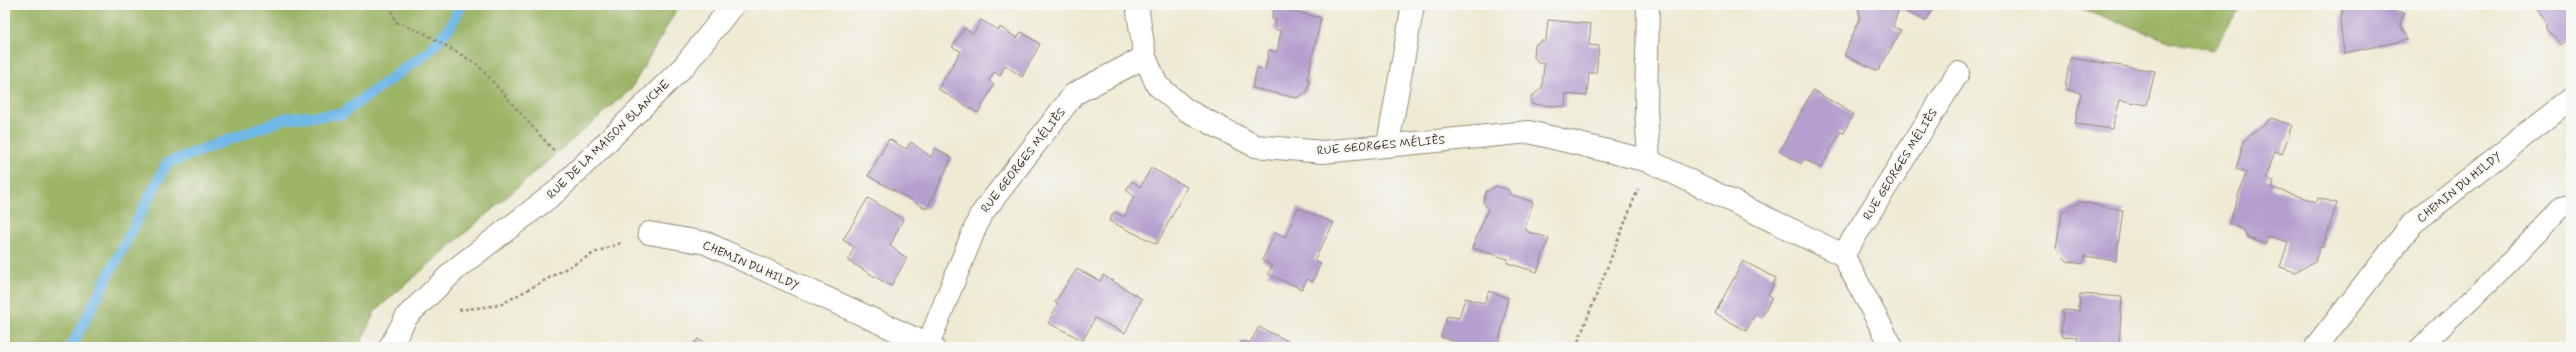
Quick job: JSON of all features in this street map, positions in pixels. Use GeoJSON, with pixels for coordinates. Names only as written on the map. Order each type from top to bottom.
{"type":"FeatureCollection","features":[{"type":"Feature","properties":{"kind":"street","name":"RUE DE LA MAISON BLANCHE"},"geometry":{"type":"LineString","coordinates":[[390,347],[407,316],[452,273],[556,192],[573,173],[684,66],[733,5]]}},
{"type":"Feature","properties":{"kind":"street","name":"RUE GEORGES MÉLIÈS"},"geometry":{"type":"LineString","coordinates":[[1139,5],[1138,12],[1145,57],[1157,85],[1186,110],[1255,146],[1323,152],[1388,144],[1529,132],[1649,161],[1843,255],[1958,73]]}},
{"type":"Feature","properties":{"kind":"street"},"geometry":{"type":"LineString","coordinates":[[1388,144],[1413,5]]}},
{"type":"Feature","properties":{"kind":"street"},"geometry":{"type":"LineString","coordinates":[[1648,5],[1646,108],[1649,161]]}},
{"type":"Feature","properties":{"kind":"street","name":"RUE GEORGES MÉLIÈS"},"geometry":{"type":"LineString","coordinates":[[930,346],[980,216],[1074,94],[1145,57]]}},
{"type":"Feature","properties":{"kind":"street","name":"CHEMIN DU HILDY"},"geometry":{"type":"LineString","coordinates":[[2316,347],[2413,223],[2571,99]]}},
{"type":"Feature","properties":{"kind":"street","name":"CHEMIN DU HILDY"},"geometry":{"type":"LineString","coordinates":[[649,233],[706,244],[930,346]]}},
{"type":"Feature","properties":{"kind":"street"},"geometry":{"type":"LineString","coordinates":[[1843,255],[1892,347]]}},
{"type":"Feature","properties":{"kind":"lane"},"geometry":{"type":"LineString","coordinates":[[2420,347],[2491,281],[2562,207],[2571,206]]}},
{"type":"Feature","properties":{"kind":"path"},"geometry":{"type":"LineString","coordinates":[[390,5],[396,22],[424,33],[477,64],[573,173]]}},
{"type":"Feature","properties":{"kind":"path"},"geometry":{"type":"LineString","coordinates":[[1576,347],[1649,161]]}},
{"type":"Feature","properties":{"kind":"path"},"geometry":{"type":"LineString","coordinates":[[454,310],[500,305],[596,252],[649,233]]}},
{"type":"Feature","properties":{"kind":"green space"},"geometry":{"type":"Polygon","coordinates":[[[5,5],[679,5],[631,89],[375,311],[359,347],[5,347],[5,5]]]}},
{"type":"Feature","properties":{"kind":"green space"},"geometry":{"type":"Polygon","coordinates":[[[2073,5],[2241,5],[2213,50],[2179,45],[2073,5]]]}},
{"type":"Feature","properties":{"kind":"building"},"geometry":{"type":"Polygon","coordinates":[[[1858,5],[1935,5],[1926,21],[1899,8],[1893,27],[1901,31],[1878,71],[1844,55],[1860,18],[1858,5]]]}},
{"type":"Feature","properties":{"kind":"building"},"geometry":{"type":"Polygon","coordinates":[[[2344,5],[2397,5],[2396,12],[2404,12],[2400,23],[2407,40],[2344,53],[2340,22],[2344,5]]]}},
{"type":"Feature","properties":{"kind":"building"},"geometry":{"type":"Polygon","coordinates":[[[2533,5],[2571,5],[2571,36],[2561,44],[2548,31],[2548,22],[2533,5]]]}},
{"type":"Feature","properties":{"kind":"building"},"geometry":{"type":"Polygon","coordinates":[[[1274,7],[1321,18],[1307,79],[1310,80],[1307,92],[1297,98],[1252,88],[1257,68],[1265,70],[1269,50],[1277,52],[1281,31],[1274,29],[1276,20],[1272,19],[1274,7]]]}},
{"type":"Feature","properties":{"kind":"building"},"geometry":{"type":"Polygon","coordinates":[[[981,20],[999,30],[1000,27],[1017,38],[1021,32],[1040,44],[1022,77],[1005,65],[1000,76],[994,72],[989,81],[994,85],[978,113],[938,89],[961,51],[952,47],[965,28],[973,34],[981,20]]]}},
{"type":"Feature","properties":{"kind":"building"},"geometry":{"type":"Polygon","coordinates":[[[1548,20],[1591,24],[1589,45],[1599,46],[1596,73],[1589,73],[1587,96],[1566,94],[1565,107],[1531,104],[1531,97],[1542,88],[1544,64],[1539,63],[1534,57],[1535,45],[1541,41],[1546,41],[1548,20]]]}},
{"type":"Feature","properties":{"kind":"building"},"geometry":{"type":"Polygon","coordinates":[[[2070,58],[2155,71],[2147,105],[2120,100],[2112,129],[2075,124],[2081,93],[2065,89],[2070,58]]]}},
{"type":"Feature","properties":{"kind":"building"},"geometry":{"type":"Polygon","coordinates":[[[1813,90],[1853,114],[1844,133],[1840,132],[1821,168],[1804,159],[1801,164],[1780,151],[1813,90]]]}},
{"type":"Feature","properties":{"kind":"building"},"geometry":{"type":"Polygon","coordinates":[[[2271,118],[2292,125],[2282,154],[2275,151],[2266,179],[2274,181],[2272,188],[2317,202],[2318,198],[2337,203],[2323,247],[2320,246],[2315,262],[2295,272],[2280,267],[2288,242],[2268,236],[2266,244],[2248,238],[2243,229],[2229,224],[2246,172],[2236,169],[2244,141],[2271,118]]]}},
{"type":"Feature","properties":{"kind":"building"},"geometry":{"type":"Polygon","coordinates":[[[889,139],[906,149],[911,142],[931,157],[935,148],[952,158],[927,209],[868,176],[889,139]]]}},
{"type":"Feature","properties":{"kind":"building"},"geometry":{"type":"Polygon","coordinates":[[[1151,168],[1187,187],[1157,244],[1109,221],[1114,212],[1124,217],[1134,196],[1126,190],[1132,181],[1140,187],[1151,168]]]}},
{"type":"Feature","properties":{"kind":"building"},"geometry":{"type":"Polygon","coordinates":[[[1496,186],[1509,190],[1509,194],[1533,202],[1525,228],[1528,232],[1549,238],[1537,272],[1507,263],[1508,259],[1472,248],[1488,209],[1483,202],[1486,192],[1496,186]]]}},
{"type":"Feature","properties":{"kind":"building"},"geometry":{"type":"Polygon","coordinates":[[[868,198],[903,219],[890,246],[907,258],[891,286],[848,261],[854,247],[843,240],[868,198]]]}},
{"type":"Feature","properties":{"kind":"building"},"geometry":{"type":"Polygon","coordinates":[[[2081,202],[2123,210],[2116,261],[2085,256],[2083,264],[2067,261],[2056,248],[2062,213],[2081,202]]]}},
{"type":"Feature","properties":{"kind":"building"},"geometry":{"type":"Polygon","coordinates":[[[1298,208],[1334,223],[1314,260],[1321,263],[1312,282],[1307,279],[1302,289],[1268,274],[1272,266],[1262,260],[1276,232],[1285,237],[1298,208]]]}},
{"type":"Feature","properties":{"kind":"building"},"geometry":{"type":"Polygon","coordinates":[[[1743,261],[1776,278],[1768,295],[1772,297],[1762,317],[1755,315],[1746,331],[1715,313],[1743,261]]]}},
{"type":"Feature","properties":{"kind":"building"},"geometry":{"type":"Polygon","coordinates":[[[1077,269],[1100,281],[1103,275],[1142,299],[1125,333],[1095,318],[1083,340],[1048,323],[1058,304],[1055,302],[1077,269]]]}},
{"type":"Feature","properties":{"kind":"building"},"geometry":{"type":"Polygon","coordinates":[[[1489,291],[1508,298],[1498,347],[1455,347],[1454,342],[1441,337],[1447,316],[1459,318],[1465,298],[1484,303],[1489,291]]]}},
{"type":"Feature","properties":{"kind":"building"},"geometry":{"type":"Polygon","coordinates":[[[2080,294],[2122,297],[2119,347],[2077,347],[2078,337],[2061,336],[2063,310],[2079,311],[2080,294]]]}},
{"type":"Feature","properties":{"kind":"building"},"geometry":{"type":"Polygon","coordinates":[[[1259,327],[1300,347],[1239,347],[1242,341],[1250,343],[1259,327]]]}},
{"type":"Feature","properties":{"kind":"building"},"geometry":{"type":"Polygon","coordinates":[[[698,339],[709,347],[690,347],[698,339]]]}},
{"type":"Feature","properties":{"kind":"waterway"},"geometry":{"type":"LineString","coordinates":[[71,347],[167,163],[286,118],[342,114],[429,51],[450,27],[461,5]]}}]}
